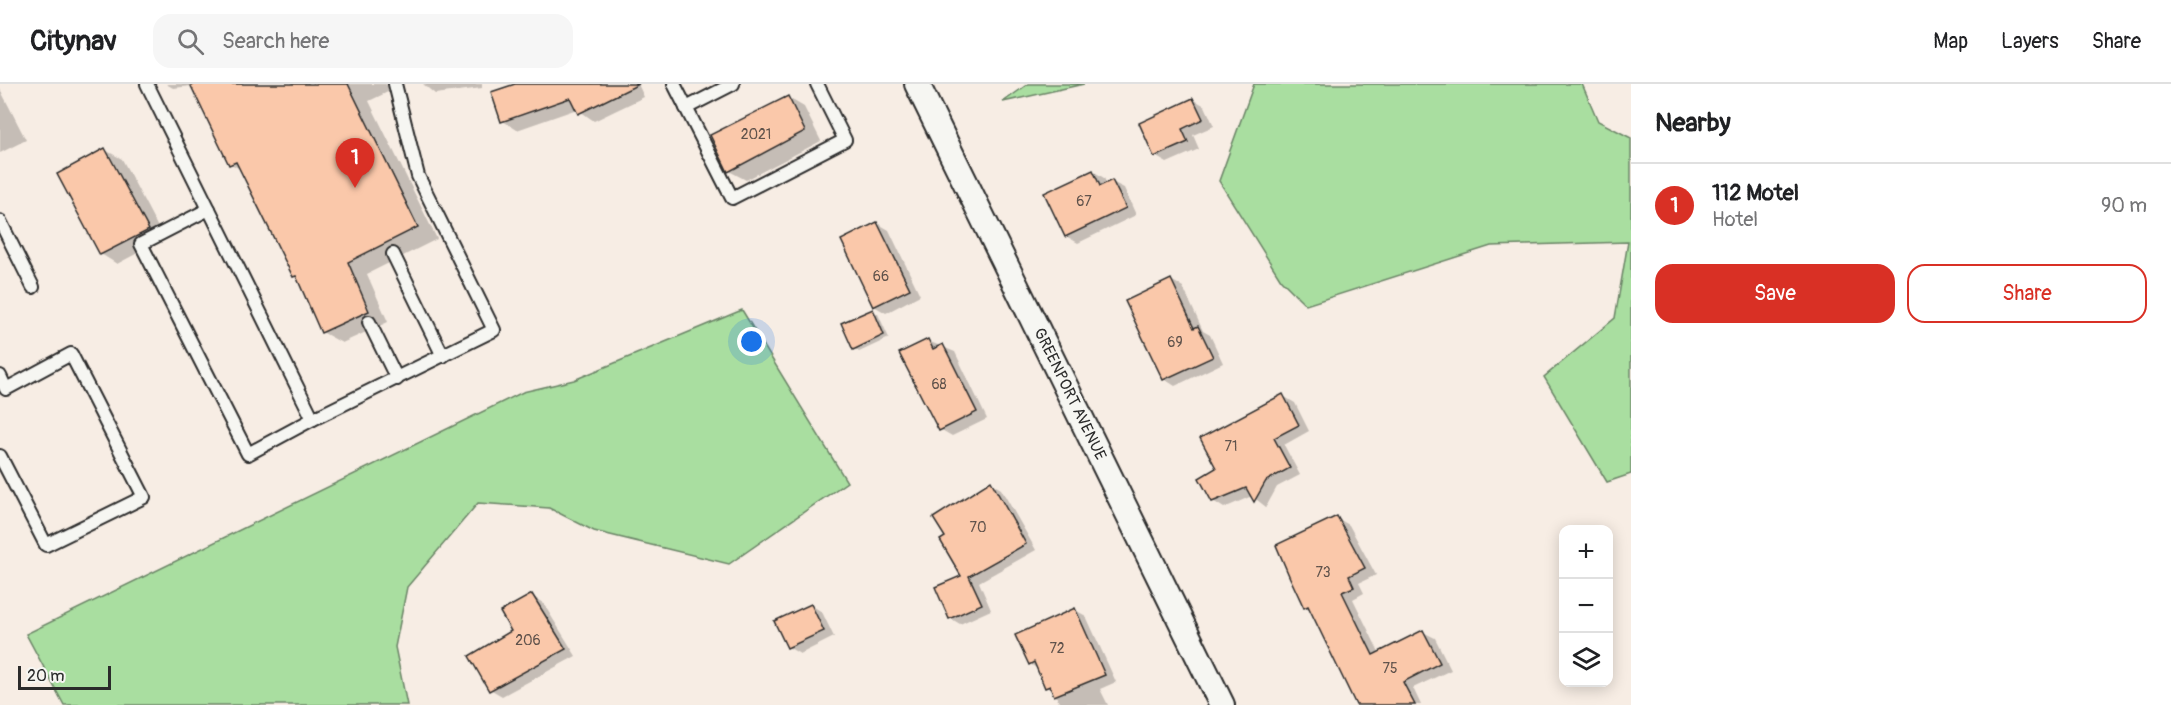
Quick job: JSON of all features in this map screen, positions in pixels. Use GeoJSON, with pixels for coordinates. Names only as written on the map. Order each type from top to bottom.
{"type":"FeatureCollection","features":[{"type":"Feature","properties":{"kind":"street","name":"GREENPORT AVENUE"},"geometry":{"type":"LineString","coordinates":[[917,84],[1222,705]]}},
{"type":"Feature","properties":{"kind":"lane"},"geometry":{"type":"LineString","coordinates":[[147,84],[313,419]]}},
{"type":"Feature","properties":{"kind":"lane"},"geometry":{"type":"LineString","coordinates":[[209,209],[141,244],[248,454],[313,419],[494,330],[418,176],[394,84]]}},
{"type":"Feature","properties":{"kind":"lane"},"geometry":{"type":"LineString","coordinates":[[674,84],[732,198],[845,140],[817,84]]}},
{"type":"Feature","properties":{"kind":"lane"},"geometry":{"type":"LineString","coordinates":[[686,108],[733,84]]}},
{"type":"Feature","properties":{"kind":"lane"},"geometry":{"type":"LineString","coordinates":[[0,221],[33,287]]}},
{"type":"Feature","properties":{"kind":"lane"},"geometry":{"type":"LineString","coordinates":[[393,254],[443,356]]}},
{"type":"Feature","properties":{"kind":"lane"},"geometry":{"type":"LineString","coordinates":[[369,322],[397,378]]}},
{"type":"Feature","properties":{"kind":"lane"},"geometry":{"type":"LineString","coordinates":[[0,376],[3,391],[72,354],[144,497],[46,545],[0,456]]}},
{"type":"Feature","properties":{"kind":"green space"},"geometry":{"type":"Polygon","coordinates":[[[1028,84],[1084,84],[1003,102],[1028,84]]]}},
{"type":"Feature","properties":{"kind":"green space"},"geometry":{"type":"Polygon","coordinates":[[[1254,84],[1582,84],[1598,121],[1631,138],[1631,474],[1607,482],[1544,377],[1615,318],[1628,242],[1491,246],[1306,305],[1281,280],[1219,181],[1254,84]]]}},
{"type":"Feature","properties":{"kind":"green space"},"geometry":{"type":"Polygon","coordinates":[[[742,310],[847,482],[729,564],[594,531],[549,508],[478,503],[407,587],[395,647],[407,705],[64,705],[26,634],[523,392],[574,380],[742,310]]]}},
{"type":"Feature","properties":{"kind":"building"},"geometry":{"type":"Polygon","coordinates":[[[190,84],[348,84],[418,227],[348,262],[369,311],[321,333],[296,276],[293,277],[236,162],[229,165],[190,84]]]}},
{"type":"Feature","properties":{"kind":"building"},"geometry":{"type":"Polygon","coordinates":[[[515,84],[639,84],[578,114],[570,98],[501,122],[491,92],[515,84]]]}},
{"type":"Feature","properties":{"kind":"building"},"geometry":{"type":"Polygon","coordinates":[[[788,96],[805,131],[728,172],[710,135],[788,96]]]}},
{"type":"Feature","properties":{"kind":"building"},"geometry":{"type":"Polygon","coordinates":[[[1193,98],[1203,119],[1182,129],[1188,142],[1154,157],[1139,123],[1193,98]]]}},
{"type":"Feature","properties":{"kind":"building"},"geometry":{"type":"Polygon","coordinates":[[[105,148],[149,230],[100,255],[57,174],[105,148]]]}},
{"type":"Feature","properties":{"kind":"building"},"geometry":{"type":"Polygon","coordinates":[[[1093,170],[1100,186],[1112,180],[1126,208],[1065,237],[1044,193],[1093,170]]]}},
{"type":"Feature","properties":{"kind":"building"},"geometry":{"type":"Polygon","coordinates":[[[877,222],[910,289],[873,307],[841,240],[877,222]]]}},
{"type":"Feature","properties":{"kind":"building"},"geometry":{"type":"Polygon","coordinates":[[[1171,279],[1194,328],[1198,326],[1213,357],[1163,380],[1125,301],[1171,279]]]}},
{"type":"Feature","properties":{"kind":"building"},"geometry":{"type":"Polygon","coordinates":[[[873,309],[884,335],[853,350],[841,323],[873,309]]]}},
{"type":"Feature","properties":{"kind":"building"},"geometry":{"type":"Polygon","coordinates":[[[928,339],[933,349],[943,344],[977,412],[939,431],[899,353],[928,339]]]}},
{"type":"Feature","properties":{"kind":"building"},"geometry":{"type":"Polygon","coordinates":[[[1283,394],[1299,425],[1274,438],[1290,468],[1266,481],[1254,502],[1246,488],[1212,502],[1199,478],[1216,468],[1200,438],[1283,394]]]}},
{"type":"Feature","properties":{"kind":"building"},"geometry":{"type":"Polygon","coordinates":[[[991,481],[1026,544],[969,576],[982,604],[949,619],[935,587],[961,576],[940,540],[945,537],[933,518],[991,481]]]}},
{"type":"Feature","properties":{"kind":"building"},"geometry":{"type":"Polygon","coordinates":[[[1337,516],[1365,568],[1349,576],[1354,587],[1342,592],[1373,655],[1423,630],[1440,663],[1403,682],[1415,705],[1356,705],[1308,606],[1304,608],[1276,545],[1337,516]]]}},
{"type":"Feature","properties":{"kind":"building"},"geometry":{"type":"Polygon","coordinates":[[[532,594],[566,649],[489,691],[469,656],[511,631],[500,612],[532,594]]]}},
{"type":"Feature","properties":{"kind":"building"},"geometry":{"type":"Polygon","coordinates":[[[811,604],[824,631],[787,648],[774,621],[811,604]]]}},
{"type":"Feature","properties":{"kind":"building"},"geometry":{"type":"Polygon","coordinates":[[[1075,608],[1105,675],[1054,696],[1050,686],[1045,688],[1034,662],[1029,665],[1015,635],[1075,608]]]}},
{"type":"Feature","properties":{"kind":"place","name":"112 Motel"},"geometry":{"type":"Point","coordinates":[355,188]}}]}
